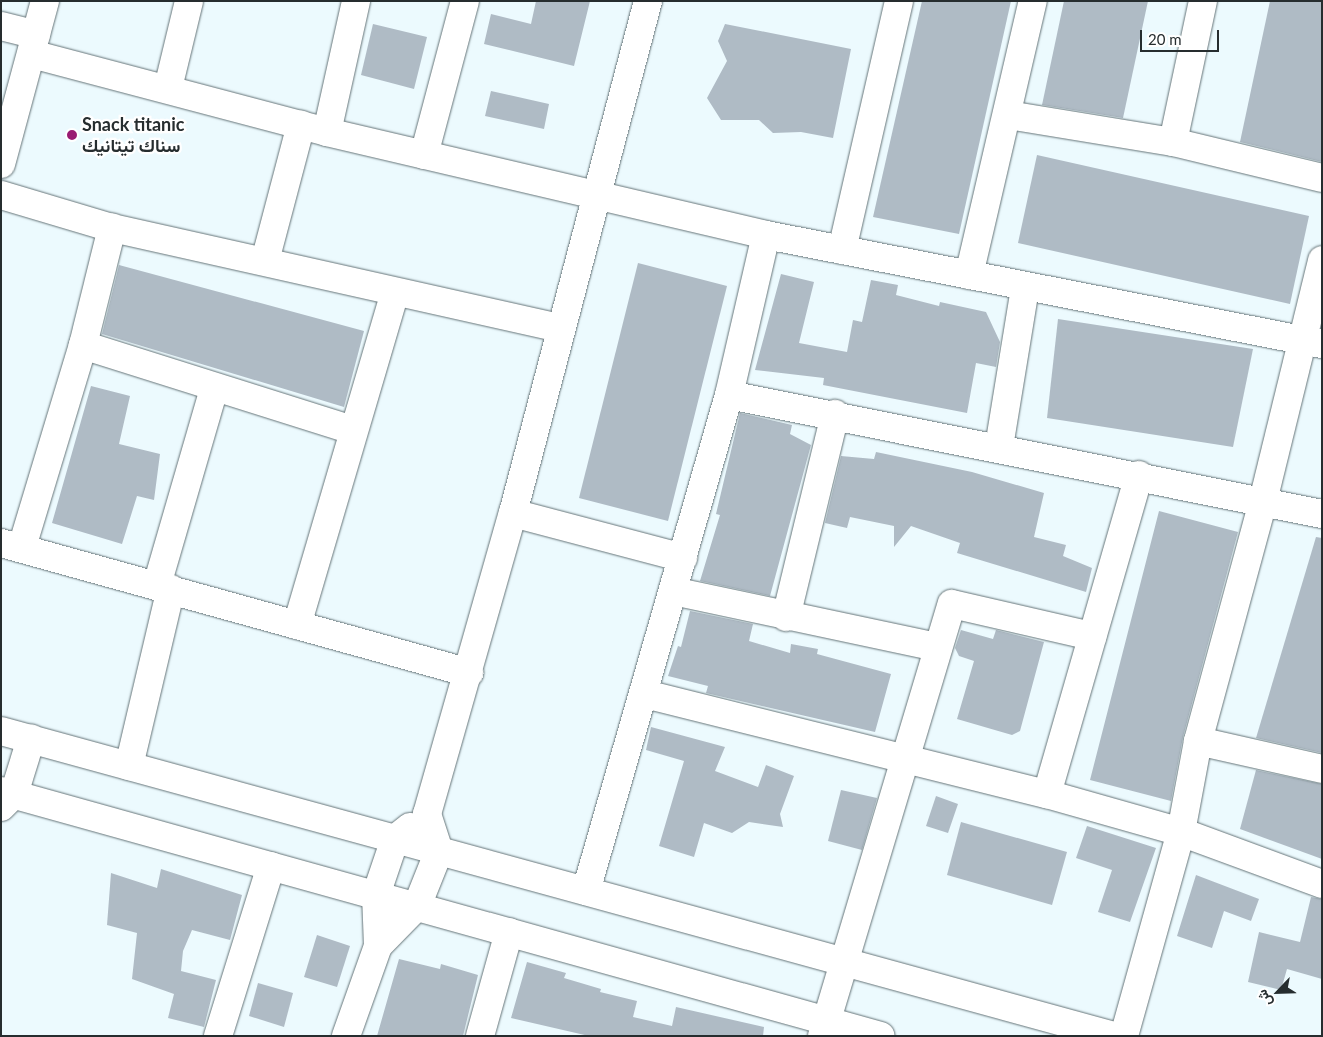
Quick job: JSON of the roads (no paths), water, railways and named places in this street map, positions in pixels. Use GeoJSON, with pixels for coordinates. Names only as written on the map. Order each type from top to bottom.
{"type":"FeatureCollection","features":[{"type":"Feature","properties":{"kind":"street"},"geometry":{"type":"LineString","coordinates":[[1,164],[45,1]]}},
{"type":"Feature","properties":{"kind":"street"},"geometry":{"type":"LineString","coordinates":[[168,88],[189,1]]}},
{"type":"Feature","properties":{"kind":"street"},"geometry":{"type":"LineString","coordinates":[[265,261],[314,128],[356,1]]}},
{"type":"Feature","properties":{"kind":"street"},"geometry":{"type":"LineString","coordinates":[[424,155],[465,1]]}},
{"type":"Feature","properties":{"kind":"street"},"geometry":{"type":"LineString","coordinates":[[378,946],[416,906],[439,851],[427,814],[469,673],[513,513],[595,194],[648,1]]}},
{"type":"Feature","properties":{"kind":"street"},"geometry":{"type":"LineString","coordinates":[[842,250],[899,1]]}},
{"type":"Feature","properties":{"kind":"street"},"geometry":{"type":"LineString","coordinates":[[969,275],[1033,1]]}},
{"type":"Feature","properties":{"kind":"street"},"geometry":{"type":"LineString","coordinates":[[1173,142],[1204,1]]}},
{"type":"Feature","properties":{"kind":"street"},"geometry":{"type":"LineString","coordinates":[[1,26],[34,45],[168,88],[314,128],[424,155],[766,235],[969,275],[1025,288],[1312,342]]}},
{"type":"Feature","properties":{"kind":"street"},"geometry":{"type":"LineString","coordinates":[[1008,114],[1173,142],[1322,178]]}},
{"type":"Feature","properties":{"kind":"street"},"geometry":{"type":"LineString","coordinates":[[1,195],[112,228],[561,328]]}},
{"type":"Feature","properties":{"kind":"street"},"geometry":{"type":"LineString","coordinates":[[112,228],[83,345],[12,545],[469,673]]}},
{"type":"Feature","properties":{"kind":"street"},"geometry":{"type":"LineString","coordinates":[[586,891],[646,694],[673,592],[730,395],[766,235]]}},
{"type":"Feature","properties":{"kind":"street"},"geometry":{"type":"LineString","coordinates":[[1124,1036],[1181,832],[1198,741],[1263,501],[1312,342],[1322,260]]}},
{"type":"Feature","properties":{"kind":"street"},"geometry":{"type":"LineString","coordinates":[[999,447],[1025,288]]}},
{"type":"Feature","properties":{"kind":"street"},"geometry":{"type":"LineString","coordinates":[[297,624],[395,292]]}},
{"type":"Feature","properties":{"kind":"street"},"geometry":{"type":"LineString","coordinates":[[83,345],[214,389],[353,430]]}},
{"type":"Feature","properties":{"kind":"street"},"geometry":{"type":"LineString","coordinates":[[129,766],[164,587],[214,389]]}},
{"type":"Feature","properties":{"kind":"street"},"geometry":{"type":"LineString","coordinates":[[730,395],[1139,475],[1322,514]]}},
{"type":"Feature","properties":{"kind":"street"},"geometry":{"type":"LineString","coordinates":[[786,617],[834,414]]}},
{"type":"Feature","properties":{"kind":"street"},"geometry":{"type":"LineString","coordinates":[[1047,794],[1139,475]]}},
{"type":"Feature","properties":{"kind":"street"},"geometry":{"type":"LineString","coordinates":[[513,513],[683,558]]}},
{"type":"Feature","properties":{"kind":"street"},"geometry":{"type":"LineString","coordinates":[[673,592],[937,647]]}},
{"type":"Feature","properties":{"kind":"street"},"geometry":{"type":"LineString","coordinates":[[823,1028],[907,761],[937,647],[952,604],[1092,636]]}},
{"type":"Feature","properties":{"kind":"street"},"geometry":{"type":"LineString","coordinates":[[646,694],[907,761],[1047,794],[1181,832],[1322,884]]}},
{"type":"Feature","properties":{"kind":"street"},"geometry":{"type":"LineString","coordinates":[[1,731],[1114,1036]]}},
{"type":"Feature","properties":{"kind":"street"},"geometry":{"type":"LineString","coordinates":[[31,739],[5,797],[271,866],[509,932],[823,1028],[881,1036]]}},
{"type":"Feature","properties":{"kind":"street"},"geometry":{"type":"LineString","coordinates":[[1198,741],[1322,769]]}},
{"type":"Feature","properties":{"kind":"street"},"geometry":{"type":"LineString","coordinates":[[346,1036],[378,946],[376,895],[395,839],[427,814]]}},
{"type":"Feature","properties":{"kind":"street"},"geometry":{"type":"LineString","coordinates":[[218,1036],[271,866]]}},
{"type":"Feature","properties":{"kind":"street"},"geometry":{"type":"LineString","coordinates":[[480,1036],[509,932]]}},
{"type":"Feature","properties":{"kind":"place","name":"Snack titanic سناك تيتانيك"},"geometry":{"type":"Point","coordinates":[72,135]}}]}
